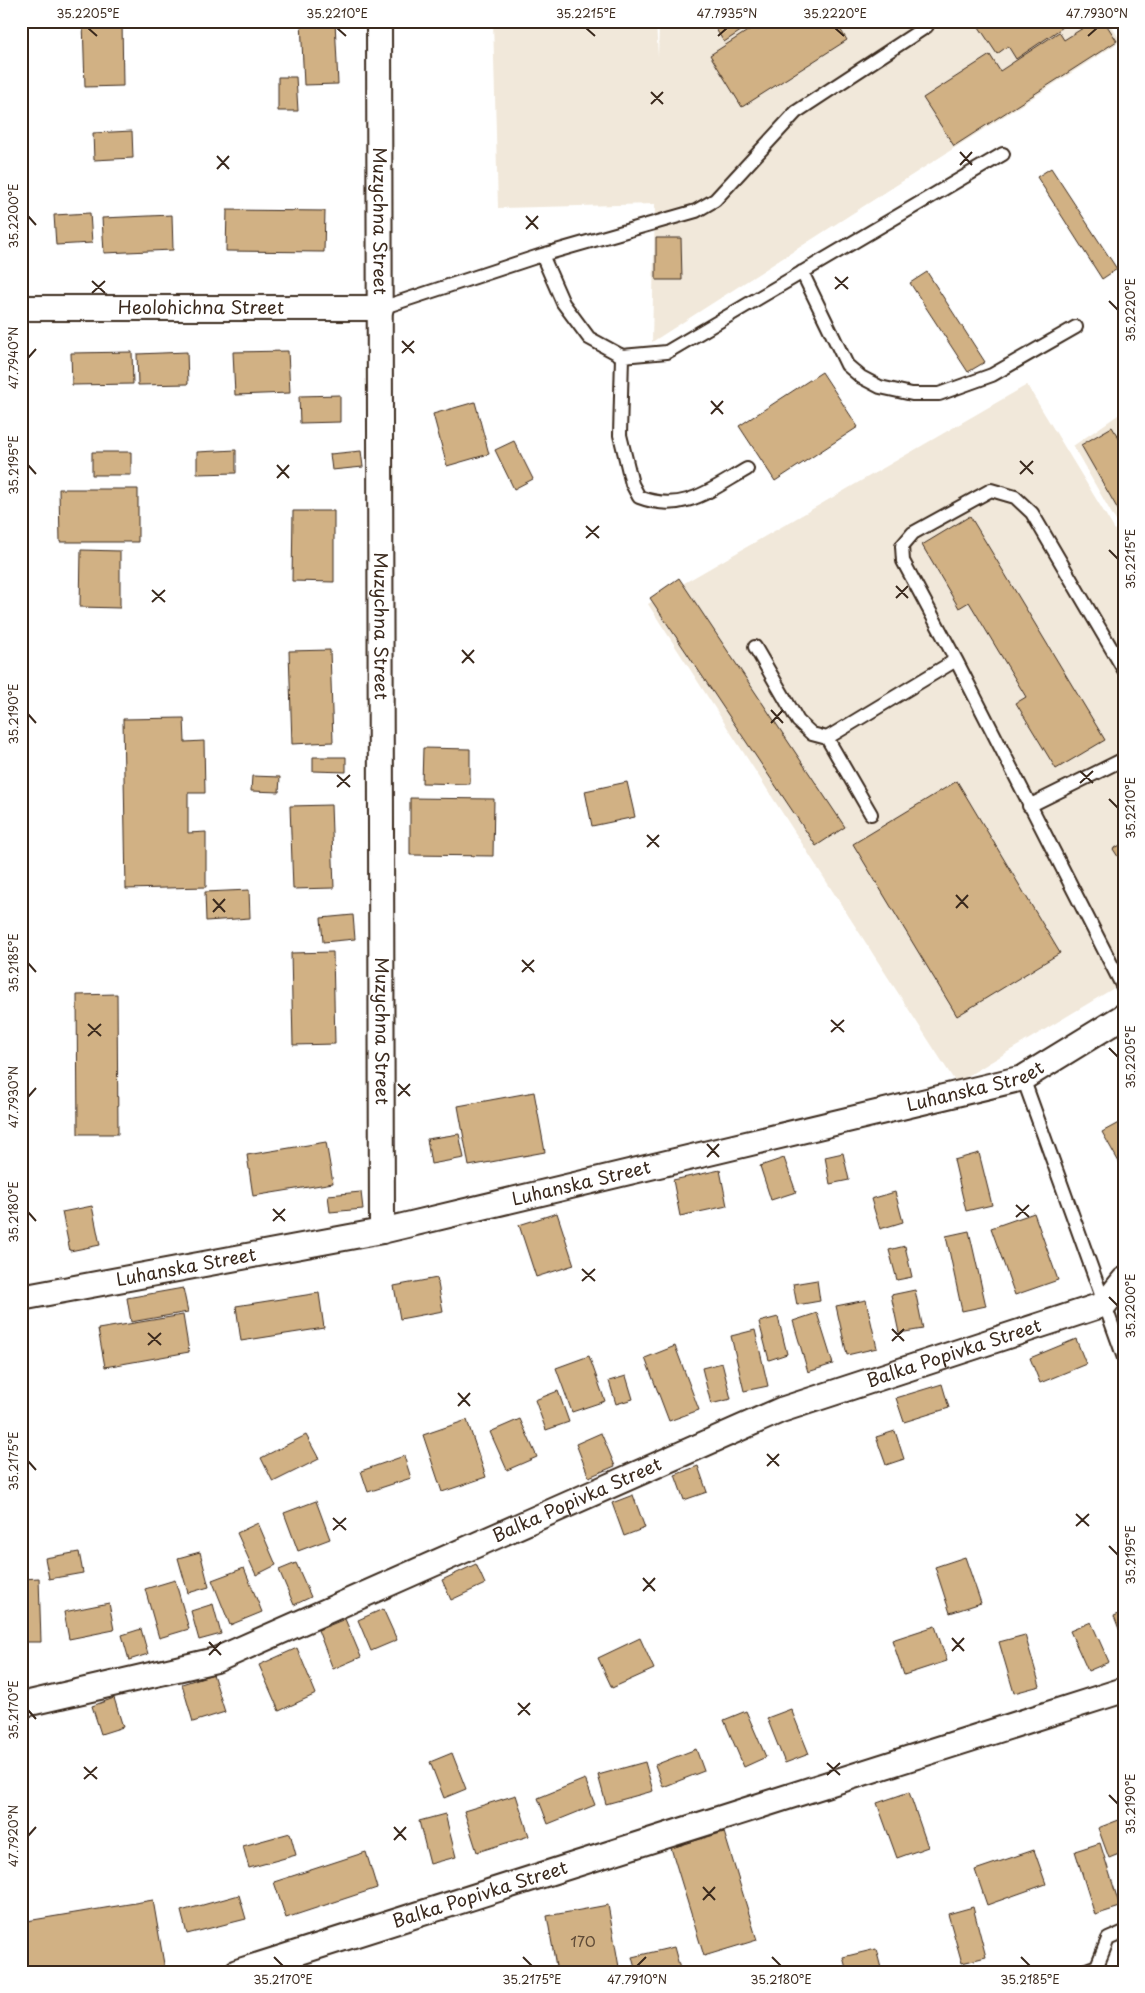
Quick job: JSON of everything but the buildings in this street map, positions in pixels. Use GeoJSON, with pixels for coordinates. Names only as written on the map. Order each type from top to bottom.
{"type":"FeatureCollection","features":[{"type":"Feature","properties":{"kind":"street","name":"Muzychna Street"},"geometry":{"type":"LineString","coordinates":[[379,21],[382,1231]]}},
{"type":"Feature","properties":{"kind":"street","name":"Heolohichna Street"},"geometry":{"type":"LineString","coordinates":[[21,308],[381,308]]}},
{"type":"Feature","properties":{"kind":"street","name":"Luhanska Street"},"geometry":{"type":"LineString","coordinates":[[21,1298],[382,1231],[1023,1078],[1124,1016]]}},
{"type":"Feature","properties":{"kind":"street"},"geometry":{"type":"LineString","coordinates":[[1105,1304],[1124,1280]]}},
{"type":"Feature","properties":{"kind":"street","name":"Balka Popivka Street"},"geometry":{"type":"LineString","coordinates":[[21,1705],[216,1660],[781,1410],[1105,1304]]}},
{"type":"Feature","properties":{"kind":"street","name":"Balka Popivka Street"},"geometry":{"type":"LineString","coordinates":[[238,1972],[1124,1690]]}},
{"type":"Feature","properties":{"kind":"lane"},"geometry":{"type":"LineString","coordinates":[[381,308],[542,255],[696,211],[715,200],[796,112],[927,26]]}},
{"type":"Feature","properties":{"kind":"lane"},"geometry":{"type":"LineString","coordinates":[[542,255],[563,303],[590,338],[622,356],[667,352],[1003,154]]}},
{"type":"Feature","properties":{"kind":"lane"},"geometry":{"type":"LineString","coordinates":[[802,272],[847,365],[861,377],[880,387],[912,394],[939,394],[992,375],[1076,327]]}},
{"type":"Feature","properties":{"kind":"lane"},"geometry":{"type":"LineString","coordinates":[[622,356],[620,434],[632,484],[639,497],[654,503],[676,504],[702,495],[747,469]]}},
{"type":"Feature","properties":{"kind":"lane"},"geometry":{"type":"LineString","coordinates":[[1124,670],[1032,513],[1014,497],[991,490],[913,533],[902,546],[903,561],[956,660],[1124,989]]}},
{"type":"Feature","properties":{"kind":"lane"},"geometry":{"type":"LineString","coordinates":[[755,648],[798,721],[812,734],[827,738],[871,814]]}},
{"type":"Feature","properties":{"kind":"lane"},"geometry":{"type":"LineString","coordinates":[[827,738],[956,660]]}},
{"type":"Feature","properties":{"kind":"lane"},"geometry":{"type":"LineString","coordinates":[[1030,806],[1124,759]]}},
{"type":"Feature","properties":{"kind":"lane"},"geometry":{"type":"LineString","coordinates":[[1023,1078],[1124,1358]]}},
{"type":"Feature","properties":{"kind":"lane"},"geometry":{"type":"LineString","coordinates":[[1080,1972],[1099,1969],[1108,1939],[1124,1932]]}},
{"type":"Feature","properties":{"kind":"shaded area"},"geometry":{"type":"Polygon","coordinates":[[[493,21],[656,21],[658,57],[659,21],[1108,21],[1121,41],[652,342],[655,204],[498,208],[493,21]]]}},
{"type":"Feature","properties":{"kind":"shaded area"},"geometry":{"type":"Polygon","coordinates":[[[1027,385],[1124,545],[1124,982],[956,1083],[648,604],[1027,385]]]}},
{"type":"Feature","properties":{"kind":"shaded area"},"geometry":{"type":"Polygon","coordinates":[[[1124,411],[1124,535],[1073,446],[1124,411]]]}}]}
